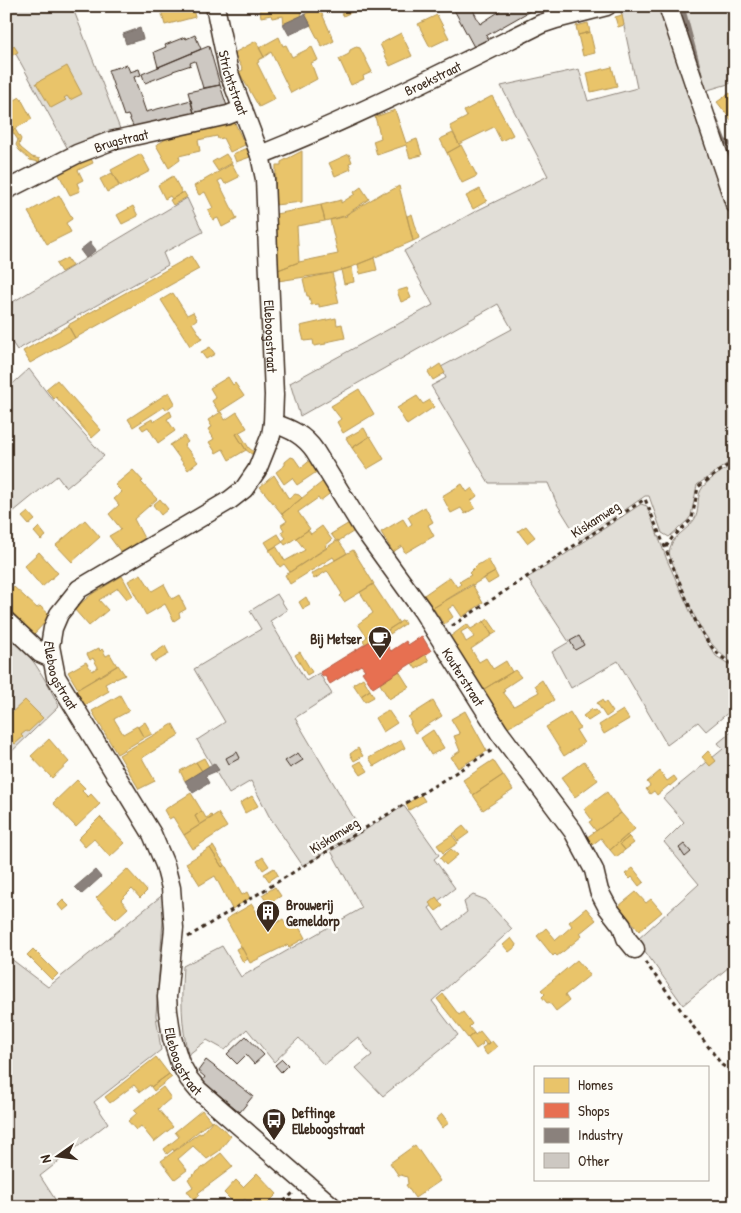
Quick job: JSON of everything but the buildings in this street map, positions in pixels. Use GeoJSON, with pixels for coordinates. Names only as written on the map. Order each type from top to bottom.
{"type":"FeatureCollection","features":[{"type":"Feature","properties":{"kind":"street","name":"Strichtstraat"},"geometry":{"type":"LineString","coordinates":[[215,6],[229,73],[260,155]]}},
{"type":"Feature","properties":{"kind":"street","name":"Broekstraat"},"geometry":{"type":"LineString","coordinates":[[260,155],[316,133],[357,114],[541,24],[556,18],[607,6]]}},
{"type":"Feature","properties":{"kind":"street"},"geometry":{"type":"LineString","coordinates":[[668,6],[735,204]]}},
{"type":"Feature","properties":{"kind":"street","name":"Brugstraat"},"geometry":{"type":"LineString","coordinates":[[6,190],[77,154],[111,141],[243,110]]}},
{"type":"Feature","properties":{"kind":"street","name":"Elleboogstraat"},"geometry":{"type":"LineString","coordinates":[[260,155],[265,179],[274,395],[271,436],[262,460],[244,489],[204,516],[89,582],[75,594],[59,614],[50,646],[56,677],[152,834],[171,888],[174,928],[168,1011],[176,1054],[189,1079],[211,1101],[334,1207]]}},
{"type":"Feature","properties":{"kind":"street","name":"Kouterstraat"},"geometry":{"type":"LineString","coordinates":[[272,422],[291,429],[308,440],[362,527],[422,610],[506,742],[574,832],[594,870],[599,890],[608,908],[622,926],[626,938],[636,949]]}},
{"type":"Feature","properties":{"kind":"street"},"geometry":{"type":"LineString","coordinates":[[6,621],[40,653],[51,658]]}},
{"type":"Feature","properties":{"kind":"path"},"geometry":{"type":"LineString","coordinates":[[735,460],[698,487],[692,519],[672,538],[666,548],[668,559],[706,640],[718,656],[735,666]]}},
{"type":"Feature","properties":{"kind":"path","name":"Kiskamweg"},"geometry":{"type":"LineString","coordinates":[[437,636],[645,499],[666,548]]}},
{"type":"Feature","properties":{"kind":"path","name":"Kiskamweg"},"geometry":{"type":"LineString","coordinates":[[172,946],[258,896],[506,742]]}},
{"type":"Feature","properties":{"kind":"path"},"geometry":{"type":"LineString","coordinates":[[636,949],[722,1065],[735,1074]]}},
{"type":"Feature","properties":{"kind":"shaded area"},"geometry":{"type":"Polygon","coordinates":[[[6,6],[72,6],[122,134],[69,151],[6,36],[6,6]]]}},
{"type":"Feature","properties":{"kind":"shaded area"},"geometry":{"type":"Polygon","coordinates":[[[650,6],[660,6],[735,218],[735,458],[697,485],[691,516],[669,537],[662,533],[649,496],[645,496],[580,541],[557,504],[548,483],[489,483],[431,386],[446,378],[441,367],[512,329],[498,304],[300,416],[290,383],[433,305],[404,251],[476,211],[548,176],[501,86],[579,69],[588,101],[637,88],[621,12],[650,6]]]}},
{"type":"Feature","properties":{"kind":"shaded area"},"geometry":{"type":"Polygon","coordinates":[[[674,6],[735,6],[735,82],[701,92],[674,6]]]}},
{"type":"Feature","properties":{"kind":"shaded area"},"geometry":{"type":"Polygon","coordinates":[[[187,198],[203,232],[163,253],[168,265],[17,350],[6,333],[6,306],[187,198]]]}},
{"type":"Feature","properties":{"kind":"shaded area"},"geometry":{"type":"Polygon","coordinates":[[[29,369],[48,394],[104,456],[66,488],[57,476],[13,512],[6,504],[6,390],[29,369]]]}},
{"type":"Feature","properties":{"kind":"shaded area"},"geometry":{"type":"Polygon","coordinates":[[[735,463],[735,664],[722,655],[702,630],[687,600],[669,554],[672,543],[696,517],[699,497],[703,487],[716,475],[735,463]]]}},
{"type":"Feature","properties":{"kind":"shaded area"},"geometry":{"type":"Polygon","coordinates":[[[641,504],[647,506],[667,560],[698,629],[716,656],[735,668],[735,707],[706,731],[698,722],[667,745],[618,661],[571,688],[552,652],[569,642],[527,578],[641,504]]]}},
{"type":"Feature","properties":{"kind":"shaded area"},"geometry":{"type":"Polygon","coordinates":[[[277,594],[287,610],[270,621],[306,681],[319,673],[332,694],[295,718],[361,830],[303,866],[269,816],[251,781],[229,794],[197,740],[225,722],[194,669],[261,629],[250,611],[277,594]]]}},
{"type":"Feature","properties":{"kind":"shaded area"},"geometry":{"type":"Polygon","coordinates":[[[6,629],[36,665],[59,706],[6,757],[6,629]]]}},
{"type":"Feature","properties":{"kind":"shaded area"},"geometry":{"type":"Polygon","coordinates":[[[735,729],[735,962],[683,1005],[637,940],[699,884],[664,842],[684,822],[663,798],[723,749],[718,743],[735,729]]]}},
{"type":"Feature","properties":{"kind":"shaded area"},"geometry":{"type":"Polygon","coordinates":[[[404,806],[439,855],[434,859],[455,888],[429,908],[444,930],[467,912],[464,902],[473,895],[486,900],[512,929],[432,1001],[458,1035],[383,1096],[356,1068],[372,1055],[358,1037],[324,1065],[299,1038],[274,1062],[247,1029],[225,1050],[207,1040],[188,1055],[182,1010],[183,966],[222,946],[241,977],[362,908],[331,851],[404,806]]]}},
{"type":"Feature","properties":{"kind":"shaded area"},"geometry":{"type":"Polygon","coordinates":[[[165,893],[156,1015],[161,1050],[94,1102],[108,1123],[40,1176],[60,1207],[6,1207],[6,955],[48,987],[165,893]]]}},
{"type":"Feature","properties":{"kind":"waterway"},"geometry":{"type":"LineString","coordinates":[[682,6],[700,74]]}},
{"type":"Feature","properties":{"kind":"waterway"},"geometry":{"type":"LineString","coordinates":[[714,116],[724,141],[735,147]]}},
{"type":"Feature","properties":{"kind":"place","name":"Bij Metser"},"geometry":{"type":"Point","coordinates":[380,659]}},
{"type":"Feature","properties":{"kind":"place","name":"Brouwerij Gemeldorp"},"geometry":{"type":"Point","coordinates":[268,933]}},
{"type":"Feature","properties":{"kind":"place","name":"Deftinge Elleboogstraat"},"geometry":{"type":"Point","coordinates":[274,1141]}}]}
